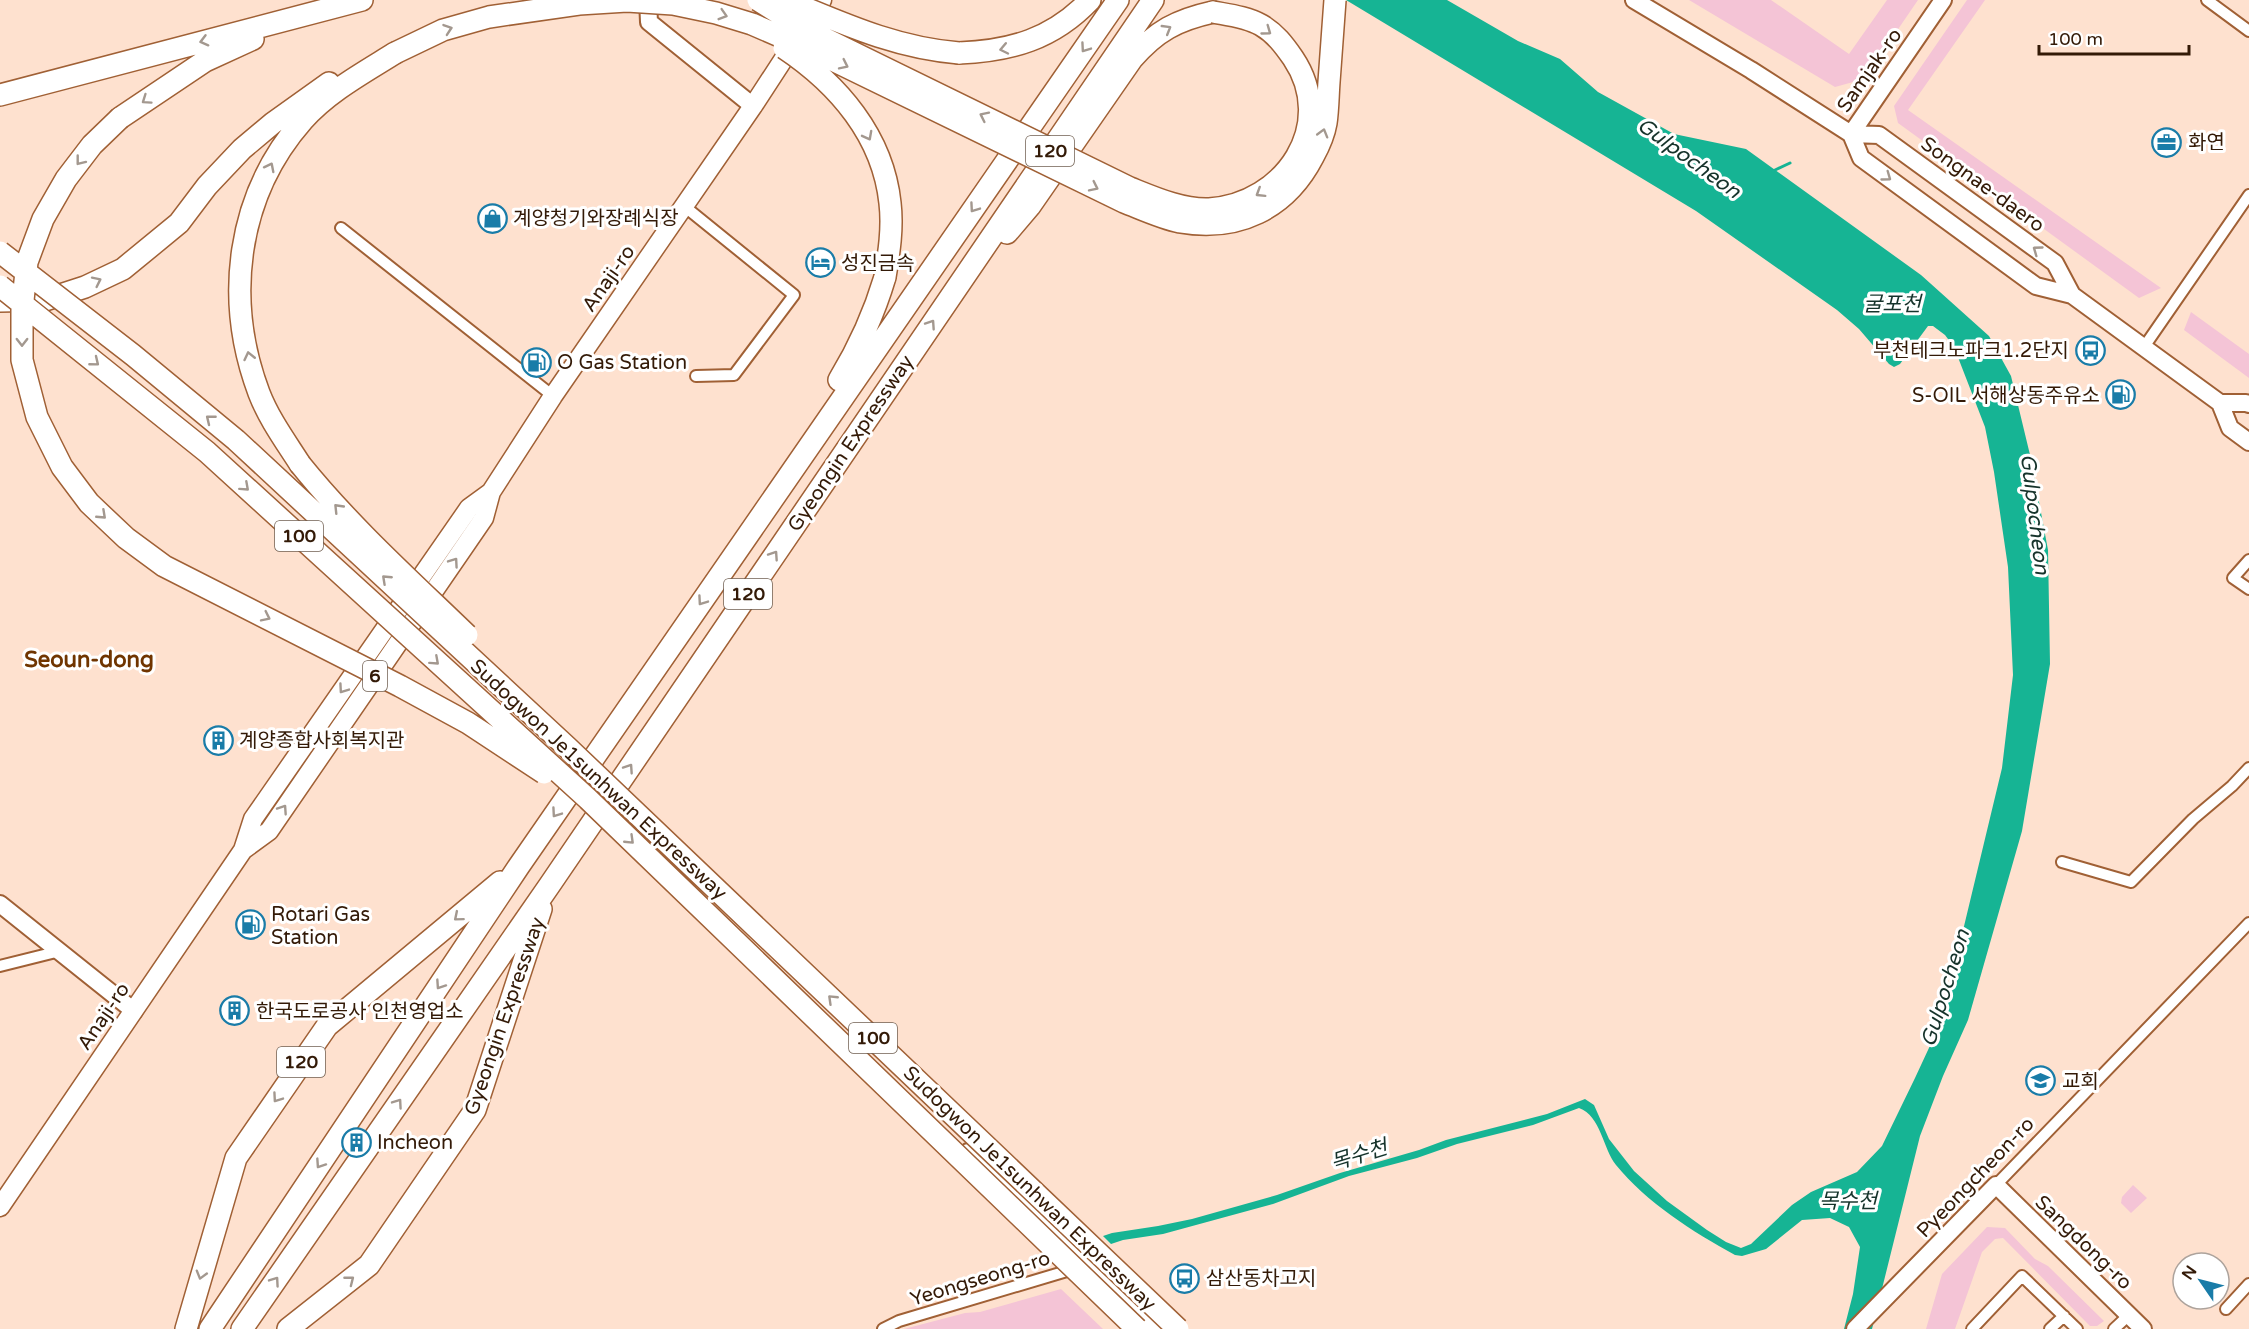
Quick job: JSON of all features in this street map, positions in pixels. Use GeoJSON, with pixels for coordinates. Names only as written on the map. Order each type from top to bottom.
{"type":"FeatureCollection","features":[{"type":"Feature","properties":{"kind":"highway"},"geometry":{"type":"LineString","coordinates":[[0,95],[362,0]]}},
{"type":"Feature","properties":{"kind":"highway"},"geometry":{"type":"LineString","coordinates":[[371,0],[258,37],[205,61],[120,118],[92,145],[66,179],[43,219],[27,261],[22,310],[22,360],[37,417],[62,467],[89,503],[126,538],[164,566],[301,634],[468,723],[588,800]]}},
{"type":"Feature","properties":{"kind":"highway"},"geometry":{"type":"LineString","coordinates":[[758,0],[801,27],[1130,188],[1184,207],[1208,209],[1231,206],[1271,186],[1288,170],[1300,153],[1309,124],[1309,97],[1300,68],[1282,42],[1261,25],[1234,15],[1213,12],[1188,18],[1167,27],[1146,43],[1132,59],[1030,206],[946,301]]}},
{"type":"Feature","properties":{"kind":"highway"},"geometry":{"type":"LineString","coordinates":[[786,0],[877,38],[910,47],[959,53],[990,52],[1022,45],[1054,30],[1090,0]]}},
{"type":"Feature","properties":{"kind":"highway","name":"Gyeongin Expressway"},"geometry":{"type":"LineString","coordinates":[[210,1329],[519,866],[1118,0]]}},
{"type":"Feature","properties":{"kind":"highway","name":"Gyeongin Expressway"},"geometry":{"type":"LineString","coordinates":[[242,1329],[549,886],[1153,0]]}},
{"type":"Feature","properties":{"kind":"highway"},"geometry":{"type":"LineString","coordinates":[[0,301],[45,300],[85,287],[123,269],[179,223],[242,149],[311,94],[348,72],[443,30],[489,16],[579,4],[627,1],[673,4],[716,13],[752,24],[812,50],[1153,214],[1179,222],[1209,224],[1234,222],[1261,212],[1284,198],[1305,174],[1320,143],[1326,123],[1335,0]]}},
{"type":"Feature","properties":{"kind":"highway"},"geometry":{"type":"LineString","coordinates":[[752,24],[823,76],[849,104],[870,136],[884,172],[890,203],[891,238],[885,277],[874,314],[855,353],[825,403],[795,466]]}},
{"type":"Feature","properties":{"kind":"highway"},"geometry":{"type":"LineString","coordinates":[[395,53],[337,90],[304,119],[277,153],[259,189],[246,225],[241,267],[240,312],[248,356],[260,394],[274,425],[300,464],[326,496],[513,679],[567,747]]}},
{"type":"Feature","properties":{"kind":"highway","name":"Sudogwon Je1sunhwan Expressway"},"geometry":{"type":"LineString","coordinates":[[0,252],[133,355],[236,440],[567,747],[1178,1329]]}},
{"type":"Feature","properties":{"kind":"highway","name":"Sudogwon Je1sunhwan Expressway"},"geometry":{"type":"LineString","coordinates":[[0,286],[207,452],[588,800],[1138,1321]]}},
{"type":"Feature","properties":{"kind":"highway","name":"Gyeongin Expressway"},"geometry":{"type":"LineString","coordinates":[[186,1329],[236,1158],[327,1026],[519,866]]}},
{"type":"Feature","properties":{"kind":"highway","name":"Gyeongin Expressway"},"geometry":{"type":"LineString","coordinates":[[288,1329],[369,1265],[475,1110],[549,886]]}},
{"type":"Feature","properties":{"kind":"main road","name":"Anaji-ro"},"geometry":{"type":"LineString","coordinates":[[0,1207],[243,850],[253,819],[469,507],[491,492],[553,396],[753,106],[822,0]]}},
{"type":"Feature","properties":{"kind":"street"},"geometry":{"type":"LineString","coordinates":[[648,0],[649,22],[753,106]]}},
{"type":"Feature","properties":{"kind":"street","name":"Songnae-daero"},"geometry":{"type":"LineString","coordinates":[[1634,0],[1751,70],[1851,134],[1879,135],[2055,263],[2072,295]]}},
{"type":"Feature","properties":{"kind":"street","name":"Samjak-ro"},"geometry":{"type":"LineString","coordinates":[[1851,134],[1943,0]]}},
{"type":"Feature","properties":{"kind":"street"},"geometry":{"type":"LineString","coordinates":[[2207,0],[2249,31]]}},
{"type":"Feature","properties":{"kind":"street","name":"Songnae-daero"},"geometry":{"type":"LineString","coordinates":[[1851,134],[1862,158],[2036,286],[2072,295],[2220,403],[2230,428],[2249,442]]}},
{"type":"Feature","properties":{"kind":"street"},"geometry":{"type":"LineString","coordinates":[[2144,347],[2249,195]]}},
{"type":"Feature","properties":{"kind":"street"},"geometry":{"type":"LineString","coordinates":[[684,206],[794,295],[734,375],[696,376]]}},
{"type":"Feature","properties":{"kind":"street"},"geometry":{"type":"LineString","coordinates":[[341,228],[553,396]]}},
{"type":"Feature","properties":{"kind":"street"},"geometry":{"type":"LineString","coordinates":[[2220,403],[2249,405]]}},
{"type":"Feature","properties":{"kind":"street"},"geometry":{"type":"LineString","coordinates":[[2249,560],[2233,578],[2249,589]]}},
{"type":"Feature","properties":{"kind":"street"},"geometry":{"type":"LineString","coordinates":[[2062,862],[2132,882],[2193,819],[2232,786],[2249,768]]}},
{"type":"Feature","properties":{"kind":"street"},"geometry":{"type":"LineString","coordinates":[[0,904],[134,1011]]}},
{"type":"Feature","properties":{"kind":"street","name":"Pyeongcheon-ro"},"geometry":{"type":"LineString","coordinates":[[1855,1329],[2249,923]]}},
{"type":"Feature","properties":{"kind":"street"},"geometry":{"type":"LineString","coordinates":[[0,966],[60,951]]}},
{"type":"Feature","properties":{"kind":"street"},"geometry":{"type":"LineString","coordinates":[[889,1078],[1089,1265],[1138,1321],[1156,1329]]}},
{"type":"Feature","properties":{"kind":"street","name":"Sangdong-ro"},"geometry":{"type":"LineString","coordinates":[[1996,1185],[2143,1329]]}},
{"type":"Feature","properties":{"kind":"street","name":"Yeongseong-ro"},"geometry":{"type":"LineString","coordinates":[[883,1329],[899,1322],[1089,1265]]}},
{"type":"Feature","properties":{"kind":"street"},"geometry":{"type":"LineString","coordinates":[[1972,1329],[2022,1276],[2077,1329]]}},
{"type":"Feature","properties":{"kind":"street"},"geometry":{"type":"LineString","coordinates":[[2231,1303],[2249,1284]]}},
{"type":"Feature","properties":{"kind":"street"},"geometry":{"type":"LineString","coordinates":[[2114,1329],[2129,1315]]}},
{"type":"Feature","properties":{"kind":"street"},"geometry":{"type":"LineString","coordinates":[[2050,1329],[2064,1316]]}},
{"type":"Feature","properties":{"kind":"shaded area"},"geometry":{"type":"Polygon","coordinates":[[[1689,0],[1771,0],[1849,54],[1887,0],[1918,0],[1864,79],[1835,87],[1689,0]]]}},
{"type":"Feature","properties":{"kind":"shaded area"},"geometry":{"type":"Polygon","coordinates":[[[1967,0],[1985,0],[1908,110],[2161,288],[2139,298],[1898,123],[1894,106],[1967,0]]]}},
{"type":"Feature","properties":{"kind":"shaded area"},"geometry":{"type":"Polygon","coordinates":[[[2191,312],[2249,354],[2249,378],[2184,330],[2191,312]]]}},
{"type":"Feature","properties":{"kind":"shaded area"},"geometry":{"type":"Polygon","coordinates":[[[2133,1185],[2147,1198],[2131,1213],[2121,1203],[2122,1197],[2133,1185]]]}},
{"type":"Feature","properties":{"kind":"shaded area"},"geometry":{"type":"Polygon","coordinates":[[[1987,1227],[2005,1228],[2035,1259],[2048,1266],[2104,1321],[2097,1326],[2090,1326],[2003,1238],[1995,1239],[1982,1252],[1955,1329],[1926,1329],[1942,1274],[1987,1227]]]}},
{"type":"Feature","properties":{"kind":"shaded area"},"geometry":{"type":"Polygon","coordinates":[[[1061,1289],[1103,1329],[904,1329],[965,1313],[980,1312],[1061,1289]]]}},
{"type":"Feature","properties":{"kind":"water","name":"굴포천"},"geometry":{"type":"Polygon","coordinates":[[[1346,0],[1447,0],[1518,41],[1560,59],[1598,92],[1674,134],[1746,149],[1921,275],[1989,336],[2011,376],[2031,459],[2048,550],[2050,664],[2022,831],[1968,1020],[1920,1136],[1872,1329],[1844,1329],[1853,1294],[1860,1247],[1849,1227],[1830,1218],[1802,1220],[1766,1249],[1742,1256],[1735,1255],[1656,1204],[1628,1179],[1616,1165],[1597,1125],[1586,1112],[1579,1108],[1533,1125],[1457,1144],[1417,1158],[1349,1176],[1273,1204],[1163,1234],[1111,1244],[1103,1236],[1192,1219],[1277,1195],[1446,1140],[1547,1114],[1585,1099],[1594,1105],[1609,1139],[1634,1171],[1667,1201],[1726,1242],[1741,1248],[1751,1244],[1792,1205],[1811,1192],[1857,1172],[1882,1146],[1941,1022],[2002,768],[2013,675],[2008,567],[1985,427],[1954,347],[1945,335],[1933,326],[1928,326],[1900,364],[1894,367],[1859,329],[1837,310],[1696,211],[1346,0]]]}},
{"type":"Feature","properties":{"kind":"waterway"},"geometry":{"type":"LineString","coordinates":[[1773,171],[1790,163]]}},
{"type":"Feature","properties":{"kind":"place","name":"화연"},"geometry":{"type":"Point","coordinates":[2167,142]}},
{"type":"Feature","properties":{"kind":"place","name":"계양청기와장례식장"},"geometry":{"type":"Point","coordinates":[492,218]}},
{"type":"Feature","properties":{"kind":"place","name":"성진금속"},"geometry":{"type":"Point","coordinates":[820,263]}},
{"type":"Feature","properties":{"kind":"place","name":"부천테크노파크1.2단지"},"geometry":{"type":"Point","coordinates":[2090,350]}},
{"type":"Feature","properties":{"kind":"place","name":"O Gas Station"},"geometry":{"type":"Point","coordinates":[536,362]}},
{"type":"Feature","properties":{"kind":"place","name":"S-OIL 서해상동주유소"},"geometry":{"type":"Point","coordinates":[2121,395]}},
{"type":"Feature","properties":{"kind":"place","name":"계양종합사회복지관"},"geometry":{"type":"Point","coordinates":[218,740]}},
{"type":"Feature","properties":{"kind":"place","name":"Rotari Gas Station"},"geometry":{"type":"Point","coordinates":[250,925]}},
{"type":"Feature","properties":{"kind":"place","name":"한국도로공사 인천영업소"},"geometry":{"type":"Point","coordinates":[235,1011]}},
{"type":"Feature","properties":{"kind":"place","name":"교회"},"geometry":{"type":"Point","coordinates":[2041,1081]}},
{"type":"Feature","properties":{"kind":"place","name":"Incheon"},"geometry":{"type":"Point","coordinates":[356,1142]}},
{"type":"Feature","properties":{"kind":"place","name":"삼산동차고지"},"geometry":{"type":"Point","coordinates":[1185,1278]}},
{"type":"Feature","properties":{"kind":"district","name":"Seoun-dong"},"geometry":{"type":"Point","coordinates":[89,659]}},
{"type":"Feature","properties":{"kind":"water label","name":"Gulpocheon"},"geometry":{"type":"Point","coordinates":[1689,158]}},
{"type":"Feature","properties":{"kind":"water label","name":"Gulpocheon"},"geometry":{"type":"Point","coordinates":[2035,514]}},
{"type":"Feature","properties":{"kind":"water label","name":"Gulpocheon"},"geometry":{"type":"Point","coordinates":[1945,988]}},
{"type":"Feature","properties":{"kind":"water label","name":"목수천"},"geometry":{"type":"Point","coordinates":[1359,1155]}},
{"type":"Feature","properties":{"kind":"water label","name":"목수천"},"geometry":{"type":"Point","coordinates":[1848,1201]}}]}
